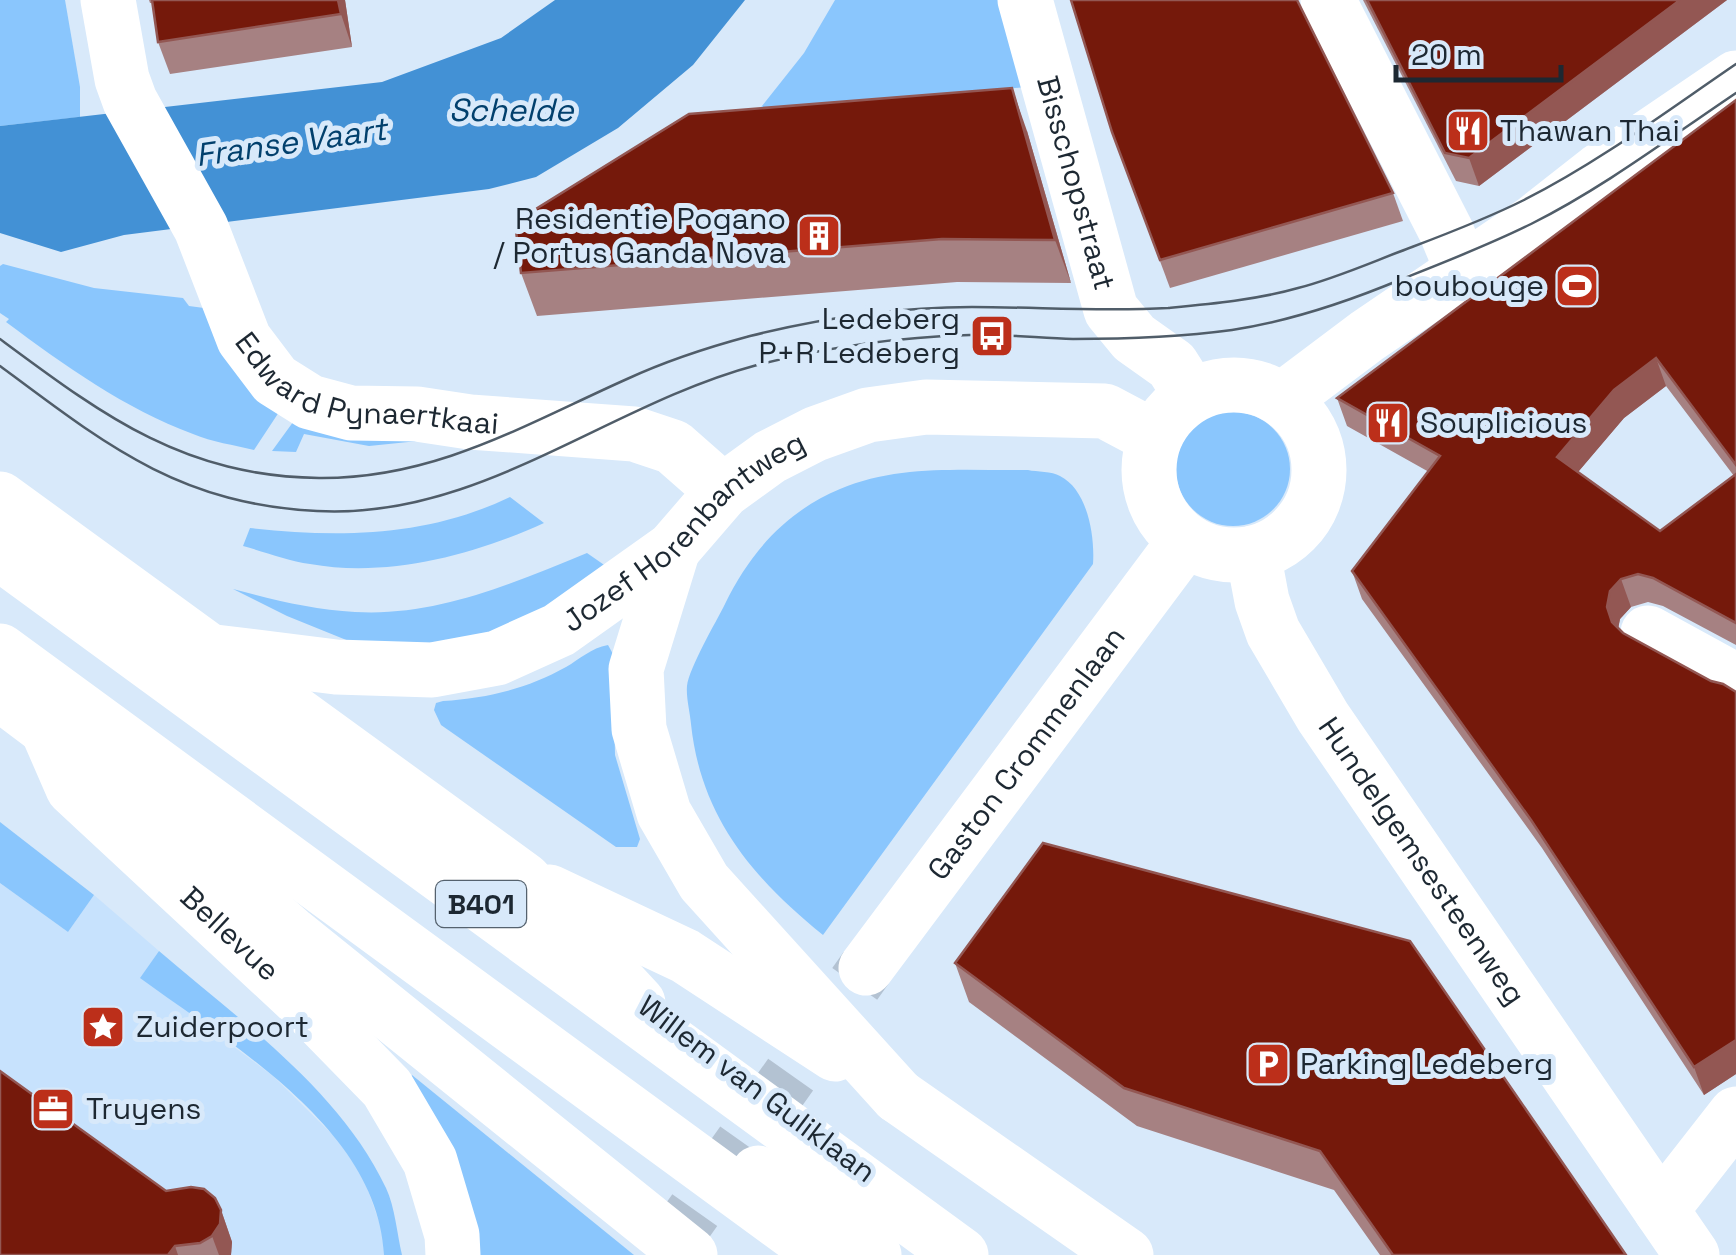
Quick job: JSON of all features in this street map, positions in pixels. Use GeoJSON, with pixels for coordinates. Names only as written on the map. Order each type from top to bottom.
{"type":"FeatureCollection","features":[{"type":"Feature","properties":{"kind":"main road","name":"Bisschopstraat"},"geometry":{"type":"LineString","coordinates":[[1025,0],[1112,310],[1134,338],[1172,365],[1191,395]]}},
{"type":"Feature","properties":{"kind":"main road"},"geometry":{"type":"LineString","coordinates":[[1328,0],[1447,234],[1457,258],[1454,276]]}},
{"type":"Feature","properties":{"kind":"main road","name":"Edward Pynaertkaai"},"geometry":{"type":"LineString","coordinates":[[118,51],[201,228],[244,339],[275,380],[310,402],[351,413],[417,414],[470,422],[634,434],[673,447],[722,491]]}},
{"type":"Feature","properties":{"kind":"main road"},"geometry":{"type":"LineString","coordinates":[[1283,399],[1533,223],[1599,171],[1736,78]]}},
{"type":"Feature","properties":{"kind":"main road"},"geometry":{"type":"LineString","coordinates":[[1244,384],[1283,399],[1302,418],[1315,441],[1319,482],[1313,502],[1290,535],[1253,553],[1218,553],[1185,541],[1159,512],[1151,494],[1148,474],[1154,437],[1164,420],[1191,395],[1217,385],[1244,384]]}},
{"type":"Feature","properties":{"kind":"main road","name":"Jozef Horenbantweg"},"geometry":{"type":"LineString","coordinates":[[213,652],[336,667],[432,670],[497,658],[559,630],[673,549],[722,491],[770,457],[815,434],[868,415],[926,407],[1105,411],[1154,437]]}},
{"type":"Feature","properties":{"kind":"main road"},"geometry":{"type":"LineString","coordinates":[[0,499],[213,652]]}},
{"type":"Feature","properties":{"kind":"main road","name":"Gaston Crommenlaan"},"geometry":{"type":"LineString","coordinates":[[866,968],[1185,541]]}},
{"type":"Feature","properties":{"kind":"main road"},"geometry":{"type":"LineString","coordinates":[[673,549],[636,669],[639,729],[664,813],[704,882],[898,1096]]}},
{"type":"Feature","properties":{"kind":"main road","name":"B401"},"geometry":{"type":"LineString","coordinates":[[0,553],[961,1255]]}},
{"type":"Feature","properties":{"kind":"main road","name":"Hundelgemsesteenweg"},"geometry":{"type":"LineString","coordinates":[[1253,553],[1262,601],[1273,632],[1323,717],[1692,1255]]}},
{"type":"Feature","properties":{"kind":"main road"},"geometry":{"type":"LineString","coordinates":[[1648,634],[1736,680]]}},
{"type":"Feature","properties":{"kind":"main road","name":"B401"},"geometry":{"type":"LineString","coordinates":[[0,651],[825,1255]]}},
{"type":"Feature","properties":{"kind":"main road","name":"Willem van Guliklaan"},"geometry":{"type":"LineString","coordinates":[[213,652],[524,880],[651,1018],[984,1255]]}},
{"type":"Feature","properties":{"kind":"main road"},"geometry":{"type":"LineString","coordinates":[[0,694],[122,784],[290,932],[690,1255]]}},
{"type":"Feature","properties":{"kind":"main road","name":"Bellevue"},"geometry":{"type":"LineString","coordinates":[[46,726],[73,788],[288,988],[387,1088],[430,1161],[452,1235],[453,1255]]}},
{"type":"Feature","properties":{"kind":"main road"},"geometry":{"type":"LineString","coordinates":[[122,784],[205,786],[874,1255]]}},
{"type":"Feature","properties":{"kind":"main road"},"geometry":{"type":"LineString","coordinates":[[524,880],[684,956],[898,1096],[1126,1255]]}},
{"type":"Feature","properties":{"kind":"main road"},"geometry":{"type":"LineString","coordinates":[[1661,1210],[1736,1114]]}},
{"type":"Feature","properties":{"kind":"shaded area"},"geometry":{"type":"Polygon","coordinates":[[[0,0],[65,0],[80,87],[80,117],[0,126],[0,0]]]}},
{"type":"Feature","properties":{"kind":"shaded area"},"geometry":{"type":"Polygon","coordinates":[[[835,0],[1005,0],[1026,87],[758,111],[804,53],[835,0]]]}},
{"type":"Feature","properties":{"kind":"shaded area"},"geometry":{"type":"Polygon","coordinates":[[[3,264],[94,288],[183,298],[189,306],[204,308],[281,409],[254,450],[200,437],[143,412],[73,370],[6,322],[9,319],[0,313],[3,264]]]}},
{"type":"Feature","properties":{"kind":"shaded area"},"geometry":{"type":"Polygon","coordinates":[[[1233,412],[1255,416],[1273,429],[1286,447],[1290,469],[1286,491],[1273,509],[1255,522],[1233,526],[1211,522],[1193,509],[1180,491],[1176,469],[1180,447],[1193,429],[1211,416],[1233,412]]]}},
{"type":"Feature","properties":{"kind":"shaded area"},"geometry":{"type":"Polygon","coordinates":[[[296,418],[418,441],[369,446],[304,434],[296,452],[272,451],[296,418]]]}},
{"type":"Feature","properties":{"kind":"shaded area"},"geometry":{"type":"Polygon","coordinates":[[[1028,470],[1057,474],[1077,492],[1091,528],[1093,564],[823,935],[753,868],[734,843],[706,789],[687,695],[703,645],[758,551],[787,521],[821,498],[862,481],[909,472],[1028,470]]]}},
{"type":"Feature","properties":{"kind":"shaded area"},"geometry":{"type":"Polygon","coordinates":[[[510,497],[544,523],[489,545],[430,561],[339,568],[293,561],[243,546],[250,528],[316,533],[382,531],[447,520],[510,497]]]}},
{"type":"Feature","properties":{"kind":"shaded area"},"geometry":{"type":"Polygon","coordinates":[[[587,553],[610,569],[526,633],[371,650],[233,589],[340,611],[415,609],[474,596],[587,553]]]}},
{"type":"Feature","properties":{"kind":"shaded area"},"geometry":{"type":"Polygon","coordinates":[[[608,645],[613,654],[615,755],[640,839],[637,847],[616,847],[441,725],[434,710],[436,703],[443,701],[522,687],[608,645]]]}},
{"type":"Feature","properties":{"kind":"shaded area"},"geometry":{"type":"Polygon","coordinates":[[[0,822],[94,895],[68,932],[0,883],[0,822]]]}},
{"type":"Feature","properties":{"kind":"shaded area","name":"Zuiderpoort"},"geometry":{"type":"Polygon","coordinates":[[[0,883],[68,932],[94,895],[159,951],[141,977],[273,1076],[337,1139],[364,1179],[383,1233],[384,1255],[0,1255],[0,883]]]}},
{"type":"Feature","properties":{"kind":"shaded area"},"geometry":{"type":"Polygon","coordinates":[[[159,951],[285,1059],[342,1119],[386,1188],[402,1255],[384,1255],[376,1210],[356,1168],[294,1094],[140,978],[159,951]]]}},
{"type":"Feature","properties":{"kind":"shaded area"},"geometry":{"type":"Polygon","coordinates":[[[412,1075],[634,1255],[476,1255],[409,1082],[412,1075]]]}},
{"type":"Feature","properties":{"kind":"water","name":"Schelde"},"geometry":{"type":"Polygon","coordinates":[[[555,0],[745,0],[693,65],[618,128],[536,177],[489,189],[124,235],[61,252],[0,233],[0,126],[382,82],[501,38],[555,0]]]}},
{"type":"Feature","properties":{"kind":"building"},"geometry":{"type":"Polygon","coordinates":[[[152,0],[338,0],[341,14],[158,42],[152,0]]]}},
{"type":"Feature","properties":{"kind":"building"},"geometry":{"type":"Polygon","coordinates":[[[1071,0],[1297,0],[1393,193],[1160,260],[1112,132],[1071,0]]]}},
{"type":"Feature","properties":{"kind":"building"},"geometry":{"type":"Polygon","coordinates":[[[1367,0],[1680,0],[1469,158],[1445,153],[1367,0]]]}},
{"type":"Feature","properties":{"kind":"building","name":"Residentie Pogano / Portus Ganda Nova"},"geometry":{"type":"Polygon","coordinates":[[[1012,88],[1055,240],[942,239],[521,273],[515,222],[689,114],[1012,88]]]}},
{"type":"Feature","properties":{"kind":"building"},"geometry":{"type":"Polygon","coordinates":[[[1736,100],[1736,465],[1656,358],[1614,390],[1557,457],[1660,531],[1736,474],[1736,623],[1653,578],[1638,574],[1621,579],[1610,591],[1607,607],[1612,622],[1623,633],[1736,692],[1736,1040],[1694,1067],[1531,820],[1352,571],[1440,456],[1337,398],[1736,100]]]}},
{"type":"Feature","properties":{"kind":"building","name":"Parking Ledeberg"},"geometry":{"type":"Polygon","coordinates":[[[1043,843],[1410,941],[1626,1255],[1393,1255],[1320,1151],[1124,1088],[955,963],[1043,843]]]}},
{"type":"Feature","properties":{"kind":"building"},"geometry":{"type":"Polygon","coordinates":[[[0,1071],[166,1191],[204,1189],[221,1210],[220,1224],[212,1236],[200,1243],[175,1246],[168,1255],[0,1255],[0,1071]]]}},
{"type":"Feature","properties":{"kind":"tunnel"},"geometry":{"type":"LineString","coordinates":[[663,1255],[866,968]]}},
{"type":"Feature","properties":{"kind":"tram line"},"geometry":{"type":"LineString","coordinates":[[0,339],[111,416],[186,453],[271,475],[361,476],[402,469],[478,446],[672,360],[805,324],[888,311],[944,308],[1168,308],[1250,299],[1313,284],[1524,200],[1606,153],[1736,64]]}},
{"type":"Feature","properties":{"kind":"tram line"},"geometry":{"type":"LineString","coordinates":[[0,366],[110,445],[184,483],[268,506],[317,511],[376,509],[433,498],[488,479],[702,383],[810,353],[943,336],[1093,339],[1193,334],[1254,326],[1318,310],[1451,260],[1558,210],[1736,93]]}},
{"type":"Feature","properties":{"kind":"place","name":"Thawan Thai"},"geometry":{"type":"Point","coordinates":[1468,131]}},
{"type":"Feature","properties":{"kind":"place","name":"Residentie Pogano / Portus Ganda Nova"},"geometry":{"type":"Point","coordinates":[819,236]}},
{"type":"Feature","properties":{"kind":"place","name":"boubouge"},"geometry":{"type":"Point","coordinates":[1577,286]}},
{"type":"Feature","properties":{"kind":"place","name":"Ledeberg P+R Ledeberg"},"geometry":{"type":"Point","coordinates":[992,336]}},
{"type":"Feature","properties":{"kind":"place","name":"Souplicious"},"geometry":{"type":"Point","coordinates":[1388,423]}},
{"type":"Feature","properties":{"kind":"place","name":"Zuiderpoort"},"geometry":{"type":"Point","coordinates":[103,1027]}},
{"type":"Feature","properties":{"kind":"place","name":"Parking Ledeberg"},"geometry":{"type":"Point","coordinates":[1268,1064]}},
{"type":"Feature","properties":{"kind":"place","name":"Truyens"},"geometry":{"type":"Point","coordinates":[53,1109]}},
{"type":"Feature","properties":{"kind":"water label","name":"Franse Vaart"},"geometry":{"type":"Point","coordinates":[291,142]}}]}
